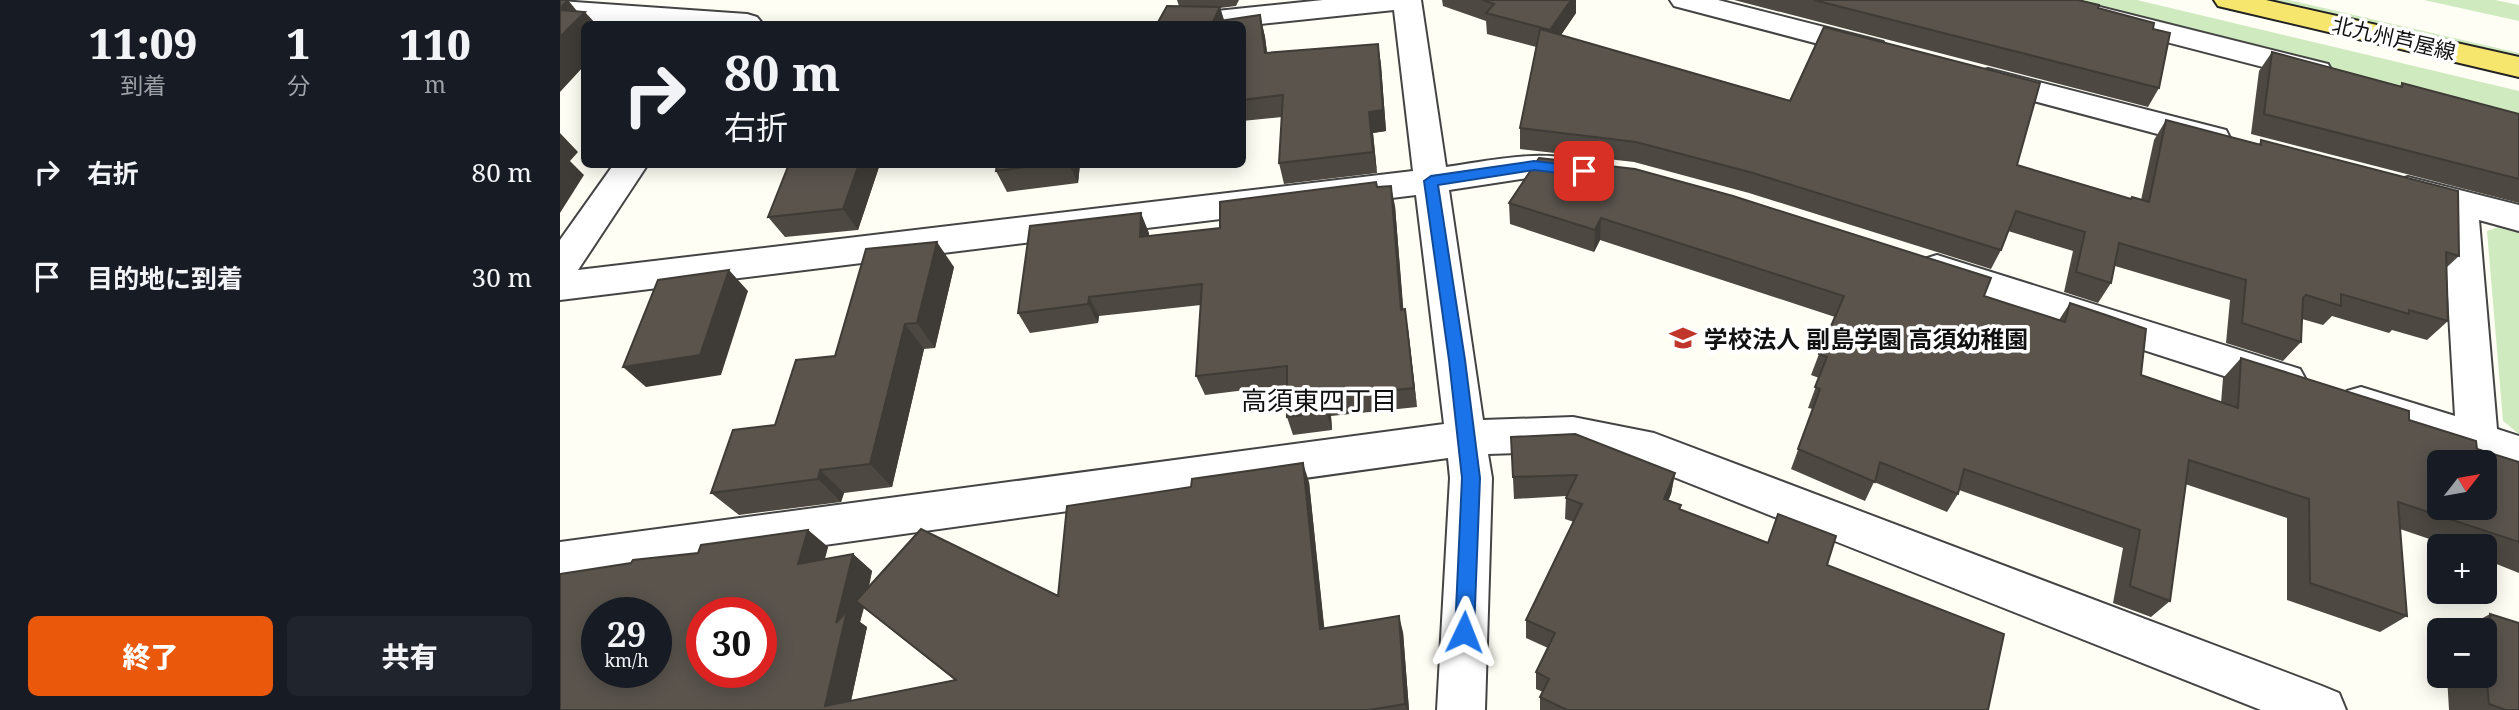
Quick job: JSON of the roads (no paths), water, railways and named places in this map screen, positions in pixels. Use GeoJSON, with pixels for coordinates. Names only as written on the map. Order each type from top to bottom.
{"type":"FeatureCollection","features":[{"type":"Feature","properties":{"kind":"main road","name":"北九州芦屋線"},"geometry":{"type":"LineString","coordinates":[[2228,0],[2519,67]]}},
{"type":"Feature","properties":{"kind":"main road","name":"北九州芦屋線"},"geometry":{"type":"LineString","coordinates":[[2338,0],[2519,41]]}},
{"type":"Feature","properties":{"kind":"street"},"geometry":{"type":"LineString","coordinates":[[750,21],[769,0]]}},
{"type":"Feature","properties":{"kind":"street"},"geometry":{"type":"LineString","coordinates":[[1207,21],[1407,0],[1471,478],[1461,710]]}},
{"type":"Feature","properties":{"kind":"street"},"geometry":{"type":"LineString","coordinates":[[1684,0],[1898,56]]}},
{"type":"Feature","properties":{"kind":"street"},"geometry":{"type":"LineString","coordinates":[[2037,0],[2346,79]]}},
{"type":"Feature","properties":{"kind":"street"},"geometry":{"type":"LineString","coordinates":[[560,10],[707,21]]}},
{"type":"Feature","properties":{"kind":"street"},"geometry":{"type":"LineString","coordinates":[[1965,73],[2246,146]]}},
{"type":"Feature","properties":{"kind":"street"},"geometry":{"type":"LineString","coordinates":[[560,286],[1431,181],[1534,165],[1621,176]]}},
{"type":"Feature","properties":{"kind":"street"},"geometry":{"type":"LineString","coordinates":[[560,268],[629,168]]}},
{"type":"Feature","properties":{"kind":"street"},"geometry":{"type":"LineString","coordinates":[[2380,181],[2519,218]]}},
{"type":"Feature","properties":{"kind":"street"},"geometry":{"type":"LineString","coordinates":[[2460,202],[2477,440]]}},
{"type":"Feature","properties":{"kind":"street"},"geometry":{"type":"LineString","coordinates":[[1908,260],[2519,454]]}},
{"type":"Feature","properties":{"kind":"street"},"geometry":{"type":"LineString","coordinates":[[560,562],[1464,438],[1573,434],[1654,451],[2322,710]]}},
{"type":"Feature","properties":{"kind":"place","name":"学校法人 副島学園 高須幼稚園"},"geometry":{"type":"Point","coordinates":[1683,338]}},
{"type":"Feature","properties":{"kind":"district","name":"高須東四丁目"},"geometry":{"type":"Point","coordinates":[1319,400]}}]}
